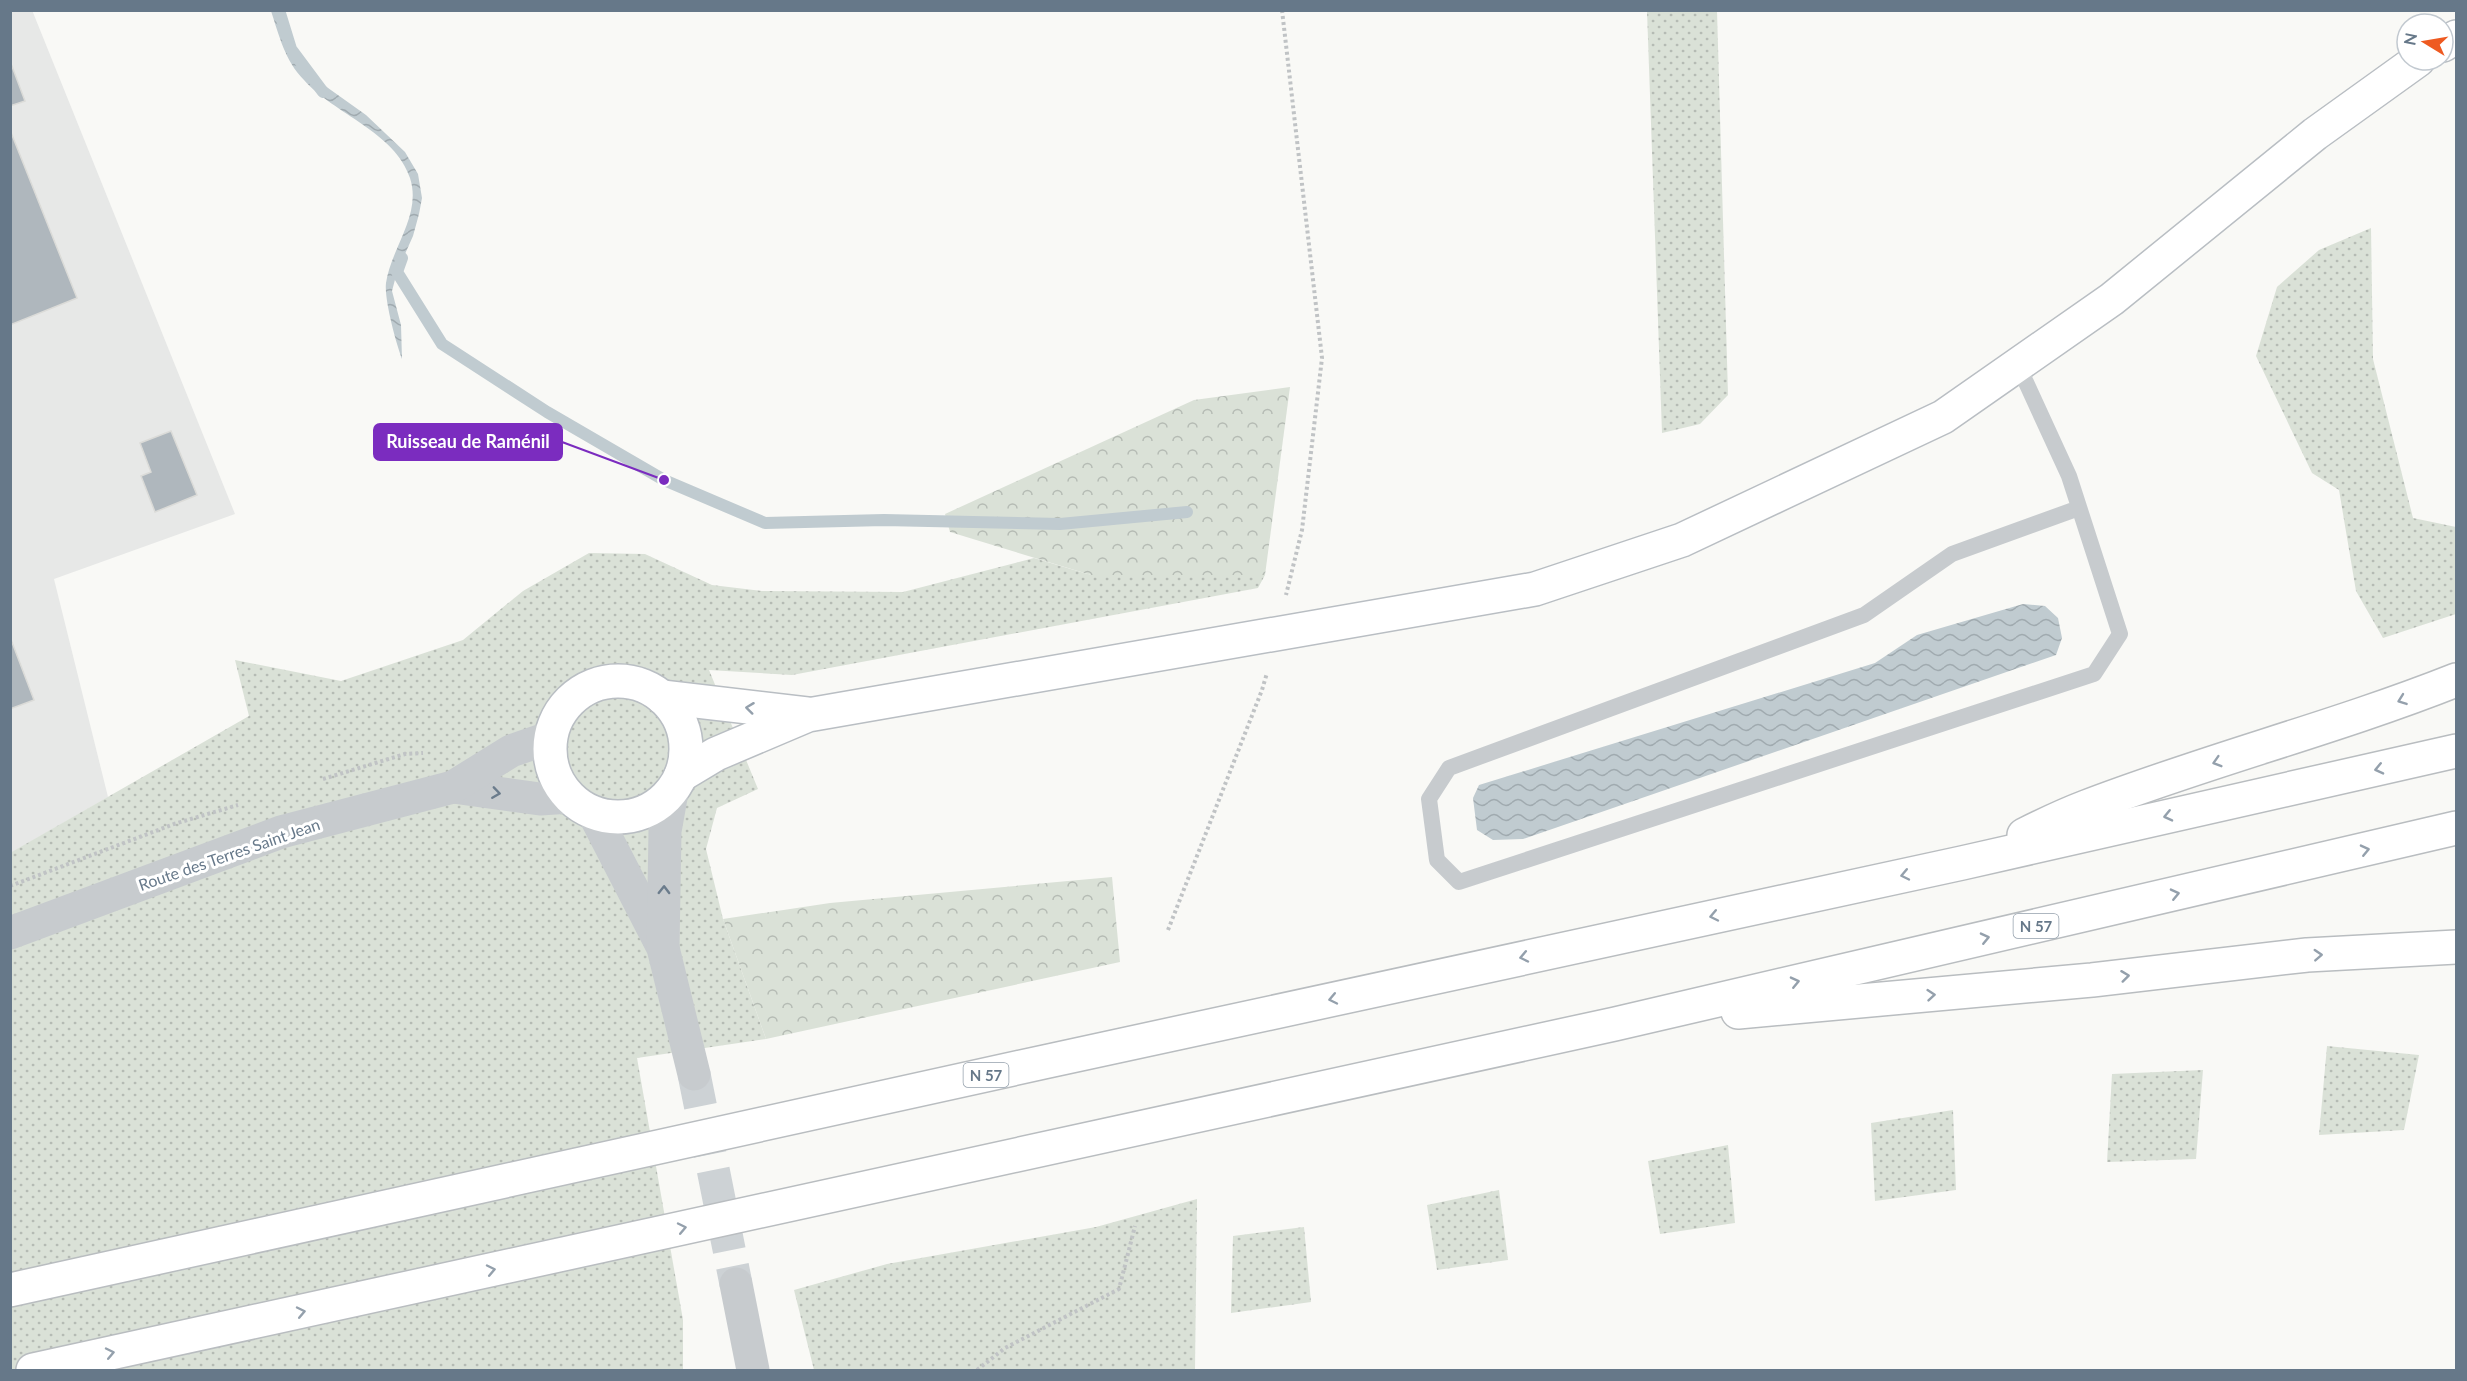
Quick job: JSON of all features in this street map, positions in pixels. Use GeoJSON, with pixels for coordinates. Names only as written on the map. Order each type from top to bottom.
{"type":"FeatureCollection","features":[{"type":"Feature","properties":{"kind":"main road"},"geometry":{"type":"LineString","coordinates":[[676,783],[686,756],[685,736],[677,715],[662,697],[642,685],[618,681],[595,685],[575,697],[559,715],[551,737],[551,759],[567,803],[614,818],[636,815],[655,806],[676,783],[716,754],[808,715],[1535,589],[1682,540],[1943,417],[2112,299],[2315,134],[2401,72]]}},
{"type":"Feature","properties":{"kind":"main road"},"geometry":{"type":"LineString","coordinates":[[1962,863],[2084,807],[2206,765],[2319,730],[2457,680]]}},
{"type":"Feature","properties":{"kind":"main road"},"geometry":{"type":"LineString","coordinates":[[662,697],[808,715]]}},
{"type":"Feature","properties":{"kind":"main road","name":"N 57"},"geometry":{"type":"LineString","coordinates":[[10,1290],[1079,1054],[1962,863],[2457,751]]}},
{"type":"Feature","properties":{"kind":"main road","name":"N 57"},"geometry":{"type":"LineString","coordinates":[[33,1371],[1615,1024],[2457,828]]}},
{"type":"Feature","properties":{"kind":"main road"},"geometry":{"type":"LineString","coordinates":[[1615,1024],[2092,980],[2307,955],[2457,947]]}},
{"type":"Feature","properties":{"kind":"street","name":"Route des Terres Saint Jean"},"geometry":{"type":"LineString","coordinates":[[10,933],[281,832],[453,787],[511,751],[551,737]]}},
{"type":"Feature","properties":{"kind":"street"},"geometry":{"type":"LineString","coordinates":[[676,783],[665,831],[663,948],[694,1074]]}},
{"type":"Feature","properties":{"kind":"street","name":"Route des Terres Saint Jean"},"geometry":{"type":"LineString","coordinates":[[453,787],[567,803]]}},
{"type":"Feature","properties":{"kind":"street"},"geometry":{"type":"LineString","coordinates":[[567,803],[663,948]]}},
{"type":"Feature","properties":{"kind":"street"},"geometry":{"type":"LineString","coordinates":[[736,1284],[753,1371]]}},
{"type":"Feature","properties":{"kind":"lane"},"geometry":{"type":"LineString","coordinates":[[2018,364],[2069,476],[2120,634],[2094,674],[1459,882],[1437,860],[1429,799],[1449,768],[1864,615],[1952,554],[2079,508]]}},
{"type":"Feature","properties":{"kind":"path"},"geometry":{"type":"LineString","coordinates":[[1282,10],[1322,358]]}},
{"type":"Feature","properties":{"kind":"path"},"geometry":{"type":"LineString","coordinates":[[977,1371],[1005,1348],[1119,1289],[1135,1226]]}},
{"type":"Feature","properties":{"kind":"shaded area"},"geometry":{"type":"Polygon","coordinates":[[[32,10],[235,514],[54,579],[108,797],[11,853],[10,11],[32,10]]]}},
{"type":"Feature","properties":{"kind":"green space"},"geometry":{"type":"Polygon","coordinates":[[[1647,11],[1717,11],[1728,395],[1700,424],[1662,433],[1647,11]]]}},
{"type":"Feature","properties":{"kind":"green space"},"geometry":{"type":"Polygon","coordinates":[[[2371,228],[2373,359],[2413,518],[2456,527],[2456,614],[2383,638],[2356,591],[2339,490],[2312,473],[2256,356],[2277,287],[2319,250],[2371,228]]]}},
{"type":"Feature","properties":{"kind":"green space"},"geometry":{"type":"Polygon","coordinates":[[[1290,387],[1265,575],[1091,575],[950,532],[945,514],[1194,400],[1290,387]]]}},
{"type":"Feature","properties":{"kind":"green space"},"geometry":{"type":"Polygon","coordinates":[[[589,553],[645,554],[712,585],[762,591],[903,592],[1034,558],[1091,575],[1265,575],[1258,588],[792,675],[709,670],[758,789],[717,808],[706,849],[723,919],[766,1039],[637,1058],[683,1320],[683,1370],[11,1370],[10,853],[249,716],[235,660],[341,681],[463,640],[523,591],[589,553]]]}},
{"type":"Feature","properties":{"kind":"green space"},"geometry":{"type":"Polygon","coordinates":[[[1112,877],[1120,962],[766,1039],[723,919],[830,903],[1112,877]]]}},
{"type":"Feature","properties":{"kind":"green space"},"geometry":{"type":"Polygon","coordinates":[[[2327,1046],[2419,1055],[2404,1130],[2319,1135],[2327,1046]]]}},
{"type":"Feature","properties":{"kind":"green space"},"geometry":{"type":"Polygon","coordinates":[[[2203,1070],[2196,1159],[2107,1162],[2112,1074],[2203,1070]]]}},
{"type":"Feature","properties":{"kind":"green space"},"geometry":{"type":"Polygon","coordinates":[[[1953,1110],[1956,1190],[1875,1201],[1871,1123],[1953,1110]]]}},
{"type":"Feature","properties":{"kind":"green space"},"geometry":{"type":"Polygon","coordinates":[[[1728,1145],[1735,1223],[1660,1234],[1648,1161],[1728,1145]]]}},
{"type":"Feature","properties":{"kind":"green space"},"geometry":{"type":"Polygon","coordinates":[[[1499,1190],[1508,1260],[1437,1270],[1427,1205],[1499,1190]]]}},
{"type":"Feature","properties":{"kind":"green space"},"geometry":{"type":"Polygon","coordinates":[[[1197,1199],[1195,1370],[814,1370],[794,1290],[887,1264],[1096,1227],[1197,1199]]]}},
{"type":"Feature","properties":{"kind":"green space"},"geometry":{"type":"Polygon","coordinates":[[[1304,1227],[1311,1302],[1231,1313],[1233,1236],[1304,1227]]]}},
{"type":"Feature","properties":{"kind":"water"},"geometry":{"type":"Polygon","coordinates":[[[271,11],[278,11],[291,49],[307,73],[366,115],[405,152],[418,174],[422,198],[419,214],[392,291],[401,325],[402,359],[389,310],[386,283],[412,205],[413,192],[410,178],[402,162],[391,148],[317,92],[297,73],[283,47],[271,11]]]}},
{"type":"Feature","properties":{"kind":"water"},"geometry":{"type":"Polygon","coordinates":[[[2023,604],[2045,606],[2058,618],[2062,638],[2056,655],[1523,839],[1493,840],[1477,830],[1473,798],[1479,785],[1875,663],[1917,635],[2023,604]]]}},
{"type":"Feature","properties":{"kind":"building"},"geometry":{"type":"Polygon","coordinates":[[[10,61],[25,101],[10,106],[10,61]]]}},
{"type":"Feature","properties":{"kind":"building"},"geometry":{"type":"Polygon","coordinates":[[[10,130],[77,298],[10,325],[10,130]]]}},
{"type":"Feature","properties":{"kind":"building"},"geometry":{"type":"Polygon","coordinates":[[[171,431],[197,495],[155,512],[141,476],[151,472],[140,443],[171,431]]]}},
{"type":"Feature","properties":{"kind":"building"},"geometry":{"type":"Polygon","coordinates":[[[10,637],[34,700],[10,709],[10,637]]]}},
{"type":"Feature","properties":{"kind":"waterway"},"geometry":{"type":"LineString","coordinates":[[279,10],[291,49],[323,92]]}},
{"type":"Feature","properties":{"kind":"waterway"},"geometry":{"type":"LineString","coordinates":[[402,258],[397,272],[442,344],[547,412],[664,480],[765,523],[884,520],[1060,524],[1187,512]]}},
{"type":"Feature","properties":{"kind":"tunnel"},"geometry":{"type":"LineString","coordinates":[[694,1074],[736,1284]]}},
{"type":"Feature","properties":{"kind":"place","name":"Ruisseau de Raménil"},"geometry":{"type":"Point","coordinates":[664,480]}}]}
